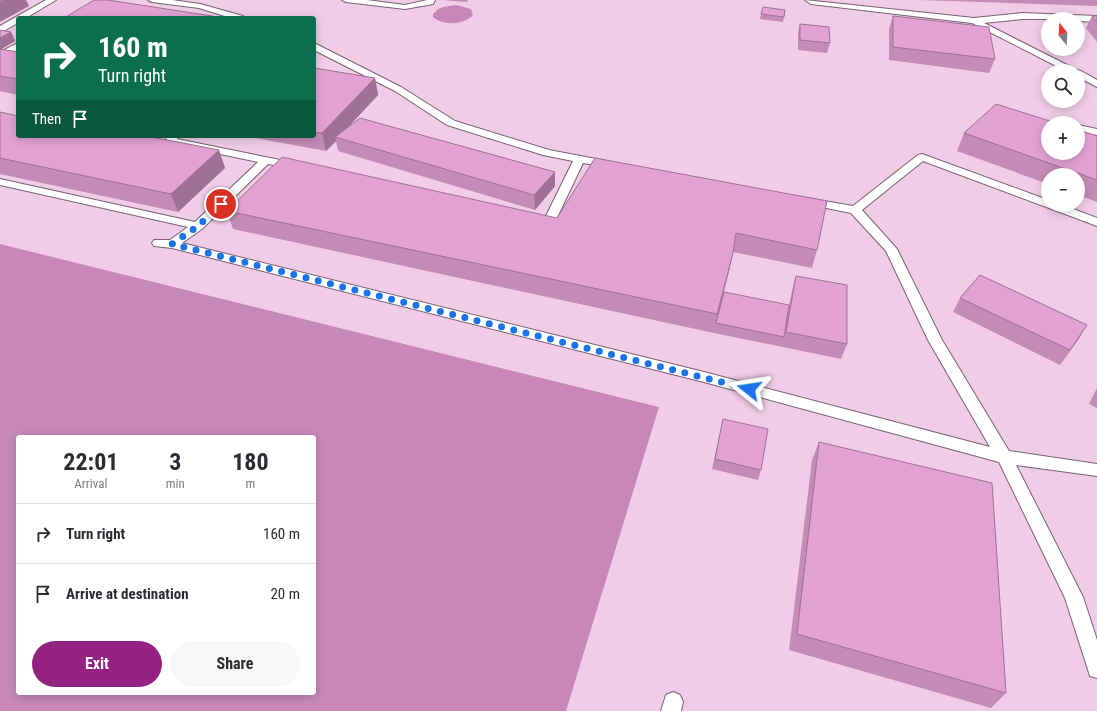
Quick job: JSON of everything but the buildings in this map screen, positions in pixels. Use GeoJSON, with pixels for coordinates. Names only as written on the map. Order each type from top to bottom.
{"type":"FeatureCollection","features":[{"type":"Feature","properties":{"kind":"lane"},"geometry":{"type":"LineString","coordinates":[[24,16],[52,0]]}},
{"type":"Feature","properties":{"kind":"lane"},"geometry":{"type":"LineString","coordinates":[[152,0],[200,6],[233,16]]}},
{"type":"Feature","properties":{"kind":"lane"},"geometry":{"type":"LineString","coordinates":[[346,0],[405,7],[430,2],[431,0]]}},
{"type":"Feature","properties":{"kind":"lane"},"geometry":{"type":"LineString","coordinates":[[809,0],[811,2],[974,21],[1022,16],[1097,18]]}},
{"type":"Feature","properties":{"kind":"lane"},"geometry":{"type":"LineString","coordinates":[[0,30],[16,21]]}},
{"type":"Feature","properties":{"kind":"lane"},"geometry":{"type":"LineString","coordinates":[[974,21],[1059,64]]}},
{"type":"Feature","properties":{"kind":"lane"},"geometry":{"type":"LineString","coordinates":[[0,56],[16,47]]}},
{"type":"Feature","properties":{"kind":"lane"},"geometry":{"type":"LineString","coordinates":[[316,47],[398,89],[451,123],[547,153],[626,167]]}},
{"type":"Feature","properties":{"kind":"lane"},"geometry":{"type":"LineString","coordinates":[[1085,77],[1097,84]]}},
{"type":"Feature","properties":{"kind":"lane"},"geometry":{"type":"LineString","coordinates":[[1085,129],[1097,132]]}},
{"type":"Feature","properties":{"kind":"lane"},"geometry":{"type":"LineString","coordinates":[[172,138],[171,140],[304,169]]}},
{"type":"Feature","properties":{"kind":"lane"},"geometry":{"type":"LineString","coordinates":[[855,210],[922,156],[1041,201]]}},
{"type":"Feature","properties":{"kind":"lane"},"geometry":{"type":"LineString","coordinates":[[526,218],[549,223],[579,159]]}},
{"type":"Feature","properties":{"kind":"lane"},"geometry":{"type":"LineString","coordinates":[[172,244],[198,226],[266,160]]}},
{"type":"Feature","properties":{"kind":"lane"},"geometry":{"type":"LineString","coordinates":[[0,182],[198,226]]}},
{"type":"Feature","properties":{"kind":"lane"},"geometry":{"type":"LineString","coordinates":[[794,198],[855,210],[891,249],[935,340],[1004,457],[1074,597],[1097,669]]}},
{"type":"Feature","properties":{"kind":"lane"},"geometry":{"type":"LineString","coordinates":[[1071,212],[1097,222]]}},
{"type":"Feature","properties":{"kind":"lane"},"geometry":{"type":"LineString","coordinates":[[158,243],[172,244],[696,375],[1004,457],[1097,470]]}},
{"type":"Feature","properties":{"kind":"shaded area"},"geometry":{"type":"Polygon","coordinates":[[[0,0],[1097,0],[1097,711],[566,711],[659,407],[0,244],[0,0]]]}},
{"type":"Feature","properties":{"kind":"shaded area"},"geometry":{"type":"Polygon","coordinates":[[[456,5],[471,9],[473,15],[464,21],[453,23],[442,22],[433,17],[433,14],[438,9],[456,5]]]}},
{"type":"Feature","properties":{"kind":"shaded area"},"geometry":{"type":"Polygon","coordinates":[[[0,244],[659,407],[566,711],[0,711],[0,244]]]}},
{"type":"Feature","properties":{"kind":"route"},"geometry":{"type":"LineString","coordinates":[[221,204],[198,226],[172,244],[749,389]]}}]}
